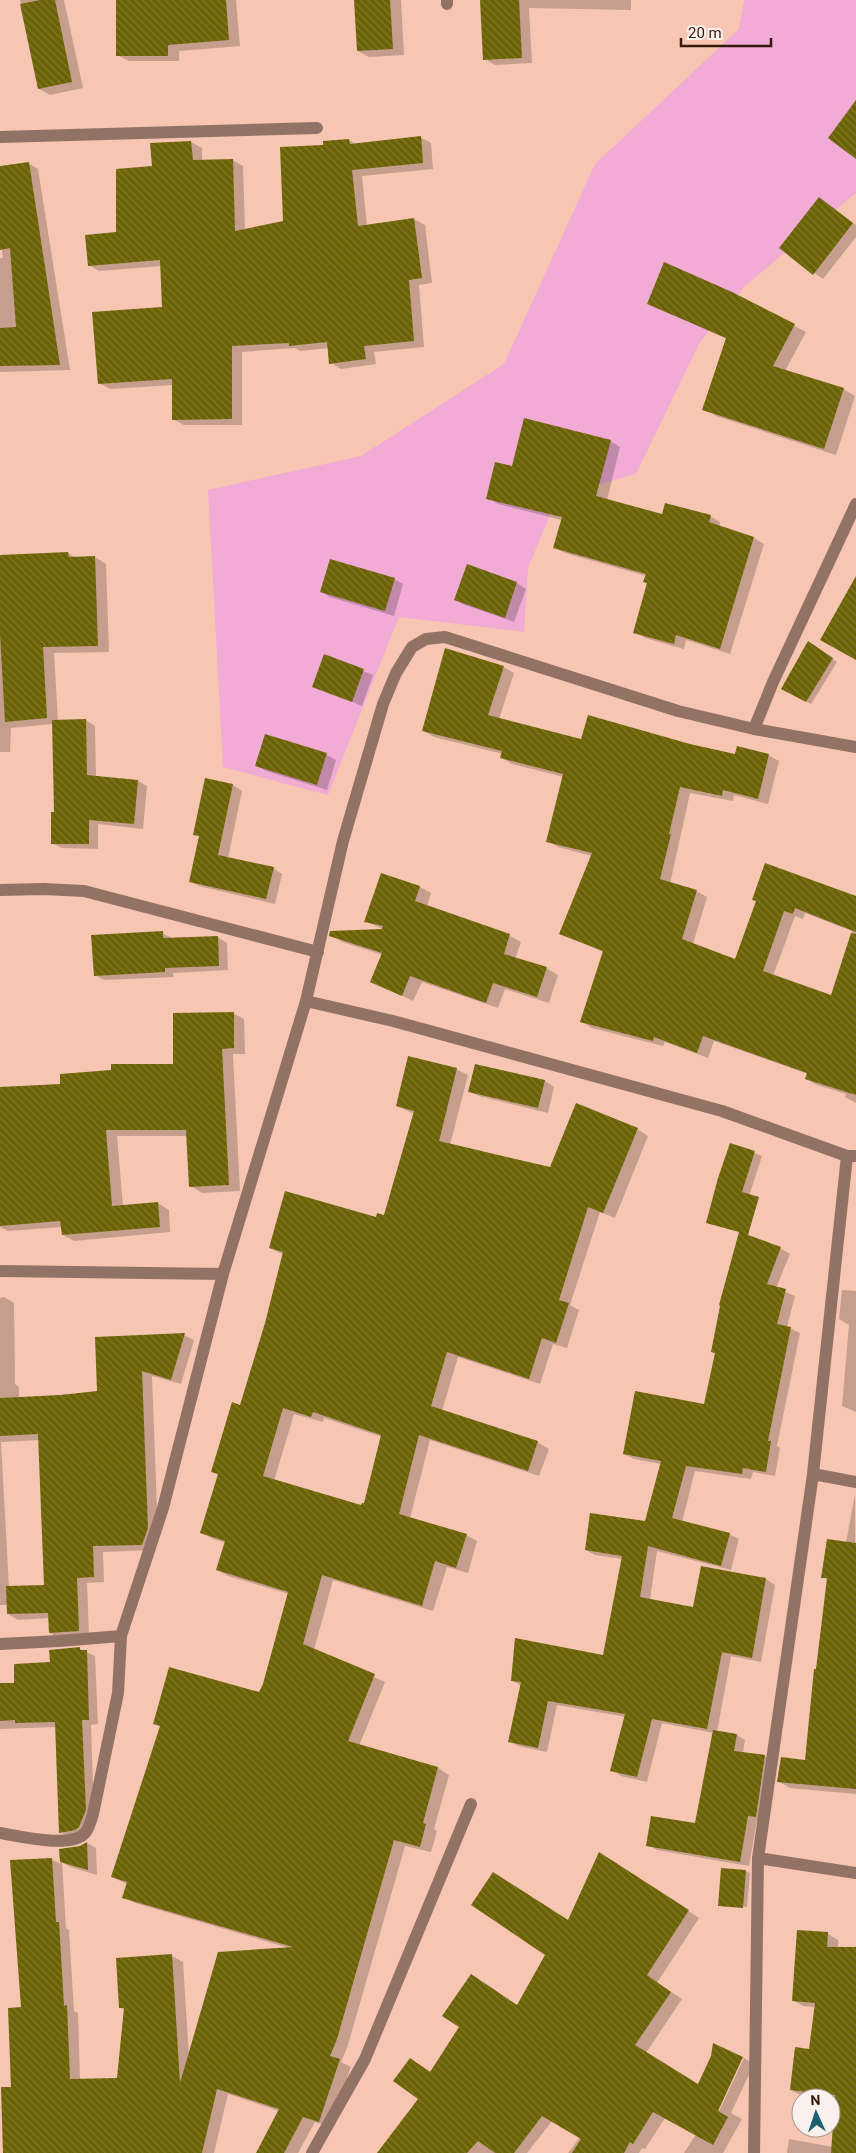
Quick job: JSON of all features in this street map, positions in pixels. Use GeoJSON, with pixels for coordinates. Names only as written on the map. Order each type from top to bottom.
{"type":"FeatureCollection","features":[{"type":"Feature","properties":{"kind":"street"},"geometry":{"type":"LineString","coordinates":[[0,138],[317,128]]}},
{"type":"Feature","properties":{"kind":"street"},"geometry":{"type":"LineString","coordinates":[[754,729],[772,682],[856,504]]}},
{"type":"Feature","properties":{"kind":"street"},"geometry":{"type":"LineString","coordinates":[[0,1833],[44,1840],[70,1841],[85,1833],[93,1814],[118,1693],[121,1636],[163,1508],[223,1274],[306,1001],[343,841],[384,704],[396,673],[412,647],[426,639],[445,637],[678,711],[754,729],[856,747]]}},
{"type":"Feature","properties":{"kind":"street"},"geometry":{"type":"LineString","coordinates":[[0,890],[44,889],[84,891],[318,952]]}},
{"type":"Feature","properties":{"kind":"street"},"geometry":{"type":"LineString","coordinates":[[306,1001],[402,1023],[722,1111],[852,1156],[813,1474],[758,1858],[754,2153]]}},
{"type":"Feature","properties":{"kind":"street"},"geometry":{"type":"LineString","coordinates":[[0,1271],[223,1274]]}},
{"type":"Feature","properties":{"kind":"street"},"geometry":{"type":"LineString","coordinates":[[813,1474],[856,1482]]}},
{"type":"Feature","properties":{"kind":"street"},"geometry":{"type":"LineString","coordinates":[[0,1644],[121,1636]]}},
{"type":"Feature","properties":{"kind":"street"},"geometry":{"type":"LineString","coordinates":[[312,2153],[365,2059],[471,1804]]}},
{"type":"Feature","properties":{"kind":"street"},"geometry":{"type":"LineString","coordinates":[[758,1858],[856,1873]]}},
{"type":"Feature","properties":{"kind":"shaded area"},"geometry":{"type":"Polygon","coordinates":[[[744,0],[856,0],[856,193],[746,285],[700,342],[636,474],[558,496],[528,568],[524,632],[399,617],[328,795],[223,767],[208,490],[361,456],[504,364],[595,164],[739,29],[744,0]]]}},
{"type":"Feature","properties":{"kind":"building"},"geometry":{"type":"Polygon","coordinates":[[[40,0],[55,0],[72,82],[38,89],[20,4],[40,0]]]}},
{"type":"Feature","properties":{"kind":"building"},"geometry":{"type":"Polygon","coordinates":[[[116,0],[226,0],[229,40],[168,45],[168,56],[116,56],[116,0]]]}},
{"type":"Feature","properties":{"kind":"building"},"geometry":{"type":"Polygon","coordinates":[[[354,0],[390,0],[393,49],[357,51],[354,0]]]}},
{"type":"Feature","properties":{"kind":"building"},"geometry":{"type":"Polygon","coordinates":[[[480,0],[519,0],[522,58],[483,60],[480,0]]]}},
{"type":"Feature","properties":{"kind":"building"},"geometry":{"type":"Polygon","coordinates":[[[856,100],[856,159],[828,138],[856,100]]]}},
{"type":"Feature","properties":{"kind":"building"},"geometry":{"type":"Polygon","coordinates":[[[421,136],[423,163],[352,170],[358,226],[414,218],[422,278],[409,280],[414,341],[364,346],[366,359],[329,364],[327,342],[289,346],[289,343],[232,346],[232,419],[172,420],[172,379],[98,384],[92,312],[162,307],[160,260],[88,266],[85,235],[116,232],[116,169],[152,166],[150,143],[191,141],[193,160],[233,159],[235,231],[283,221],[280,147],[323,145],[323,141],[349,139],[350,144],[421,136]]]}},
{"type":"Feature","properties":{"kind":"building"},"geometry":{"type":"Polygon","coordinates":[[[29,162],[60,365],[0,366],[0,328],[16,327],[10,248],[0,250],[0,166],[29,162]]]}},
{"type":"Feature","properties":{"kind":"building"},"geometry":{"type":"Polygon","coordinates":[[[819,197],[853,223],[813,275],[779,248],[819,197]]]}},
{"type":"Feature","properties":{"kind":"building"},"geometry":{"type":"Polygon","coordinates":[[[664,262],[732,292],[795,324],[773,366],[844,388],[824,449],[702,410],[726,338],[647,304],[664,262]]]}},
{"type":"Feature","properties":{"kind":"building"},"geometry":{"type":"Polygon","coordinates":[[[524,418],[611,440],[596,496],[662,514],[665,503],[711,515],[709,522],[754,537],[720,649],[676,635],[674,644],[633,633],[647,583],[643,582],[646,574],[553,548],[562,517],[486,499],[495,462],[512,466],[524,418]]]}},
{"type":"Feature","properties":{"kind":"building"},"geometry":{"type":"Polygon","coordinates":[[[68,552],[69,557],[95,556],[98,646],[43,647],[47,718],[5,722],[0,634],[0,555],[68,552]]]}},
{"type":"Feature","properties":{"kind":"building"},"geometry":{"type":"Polygon","coordinates":[[[330,559],[395,578],[385,611],[320,592],[330,559]]]}},
{"type":"Feature","properties":{"kind":"building"},"geometry":{"type":"Polygon","coordinates":[[[467,564],[517,582],[505,618],[454,600],[467,564]]]}},
{"type":"Feature","properties":{"kind":"building"},"geometry":{"type":"Polygon","coordinates":[[[856,576],[856,660],[820,640],[856,576]]]}},
{"type":"Feature","properties":{"kind":"building"},"geometry":{"type":"Polygon","coordinates":[[[808,641],[833,658],[806,702],[781,689],[808,641]]]}},
{"type":"Feature","properties":{"kind":"building"},"geometry":{"type":"Polygon","coordinates":[[[445,648],[504,666],[488,715],[581,739],[588,715],[690,744],[735,754],[737,746],[769,754],[758,799],[723,790],[722,796],[680,787],[660,879],[697,890],[682,939],[735,959],[756,901],[752,900],[765,863],[856,896],[856,932],[795,908],[793,914],[784,911],[763,971],[831,995],[851,933],[856,934],[856,1095],[805,1079],[807,1073],[703,1036],[697,1053],[654,1037],[653,1041],[580,1022],[603,951],[559,934],[592,853],[546,842],[563,774],[500,758],[502,751],[422,731],[445,648]]]}},
{"type":"Feature","properties":{"kind":"building"},"geometry":{"type":"Polygon","coordinates":[[[324,654],[364,669],[352,702],[312,687],[324,654]]]}},
{"type":"Feature","properties":{"kind":"building"},"geometry":{"type":"Polygon","coordinates":[[[86,719],[87,775],[138,780],[134,824],[89,820],[89,844],[51,844],[51,812],[54,812],[52,720],[86,719]]]}},
{"type":"Feature","properties":{"kind":"building"},"geometry":{"type":"Polygon","coordinates":[[[265,734],[327,753],[317,785],[255,766],[265,734]]]}},
{"type":"Feature","properties":{"kind":"building"},"geometry":{"type":"Polygon","coordinates":[[[205,778],[233,784],[218,855],[274,867],[266,899],[189,882],[199,836],[193,835],[205,778]]]}},
{"type":"Feature","properties":{"kind":"building"},"geometry":{"type":"Polygon","coordinates":[[[381,873],[420,886],[415,901],[510,934],[504,954],[547,967],[537,997],[493,983],[486,1003],[410,976],[402,996],[370,982],[382,953],[329,936],[330,931],[382,929],[383,926],[364,922],[381,873]]]}},
{"type":"Feature","properties":{"kind":"building"},"geometry":{"type":"Polygon","coordinates":[[[163,931],[163,938],[218,936],[219,966],[165,968],[165,972],[94,976],[91,935],[163,931]]]}},
{"type":"Feature","properties":{"kind":"building"},"geometry":{"type":"Polygon","coordinates":[[[234,1012],[234,1048],[222,1049],[229,1185],[189,1187],[186,1130],[106,1130],[112,1206],[158,1202],[160,1227],[62,1235],[60,1221],[0,1226],[0,1087],[60,1084],[60,1074],[111,1070],[111,1064],[173,1064],[173,1013],[234,1012]]]}},
{"type":"Feature","properties":{"kind":"building"},"geometry":{"type":"Polygon","coordinates":[[[408,1056],[457,1068],[439,1141],[550,1167],[576,1103],[638,1128],[603,1213],[588,1207],[559,1300],[569,1303],[556,1343],[542,1338],[529,1379],[447,1352],[431,1406],[538,1441],[528,1471],[419,1435],[399,1514],[467,1534],[456,1568],[435,1561],[422,1606],[322,1575],[303,1644],[375,1674],[348,1741],[438,1767],[423,1823],[426,1824],[420,1847],[394,1840],[337,2039],[330,2056],[340,2059],[319,2122],[303,2117],[284,2153],[256,2153],[279,2109],[217,2089],[202,2153],[3,2153],[1,2087],[11,2087],[8,2008],[21,2007],[10,1860],[52,1858],[56,1922],[59,1922],[64,2006],[67,2005],[70,2079],[117,2078],[124,2008],[119,2008],[116,1958],[172,1954],[180,2083],[218,1952],[293,1947],[122,1898],[127,1882],[111,1877],[160,1726],[153,1724],[169,1667],[259,1692],[263,1684],[288,1592],[216,1570],[225,1541],[200,1533],[218,1474],[211,1472],[232,1402],[240,1405],[265,1323],[283,1252],[269,1248],[285,1191],[376,1217],[377,1213],[384,1215],[414,1111],[396,1106],[408,1056]],[[283,1408],[263,1476],[361,1505],[364,1503],[381,1435],[313,1412],[311,1417],[283,1408]]]}},
{"type":"Feature","properties":{"kind":"building"},"geometry":{"type":"Polygon","coordinates":[[[475,1064],[545,1080],[538,1108],[468,1092],[475,1064]]]}},
{"type":"Feature","properties":{"kind":"building"},"geometry":{"type":"Polygon","coordinates":[[[730,1143],[755,1151],[742,1192],[759,1197],[748,1235],[781,1247],[767,1284],[786,1289],[777,1324],[791,1327],[768,1441],[771,1441],[766,1472],[743,1468],[742,1474],[686,1466],[672,1518],[730,1533],[721,1566],[648,1546],[640,1597],[693,1607],[701,1566],[766,1578],[752,1658],[722,1652],[707,1729],[652,1719],[637,1777],[610,1771],[625,1714],[548,1701],[538,1748],[508,1742],[521,1682],[511,1681],[515,1638],[603,1655],[622,1556],[585,1550],[590,1513],[645,1521],[661,1461],[623,1454],[635,1391],[704,1404],[715,1353],[711,1352],[719,1305],[739,1232],[706,1223],[730,1143]]]}},
{"type":"Feature","properties":{"kind":"building"},"geometry":{"type":"Polygon","coordinates":[[[185,1333],[171,1380],[142,1371],[148,1528],[142,1545],[93,1546],[94,1577],[77,1578],[79,1631],[49,1633],[48,1613],[7,1614],[6,1586],[44,1585],[38,1434],[0,1436],[0,1398],[97,1391],[95,1337],[185,1333]]]}},
{"type":"Feature","properties":{"kind":"building"},"geometry":{"type":"Polygon","coordinates":[[[827,1539],[856,1543],[856,1789],[777,1782],[781,1757],[805,1760],[814,1669],[816,1669],[827,1578],[821,1578],[827,1539]]]}},
{"type":"Feature","properties":{"kind":"building"},"geometry":{"type":"Polygon","coordinates":[[[80,1647],[80,1650],[87,1650],[89,1720],[82,1720],[86,1810],[79,1827],[75,1830],[59,1833],[55,1722],[15,1723],[15,1720],[0,1721],[0,1683],[14,1683],[14,1664],[50,1662],[49,1650],[80,1647]]]}},
{"type":"Feature","properties":{"kind":"building"},"geometry":{"type":"Polygon","coordinates":[[[713,1730],[737,1734],[734,1751],[765,1755],[756,1817],[748,1816],[740,1862],[646,1846],[651,1816],[695,1823],[713,1730]]]}},
{"type":"Feature","properties":{"kind":"building"},"geometry":{"type":"Polygon","coordinates":[[[87,1842],[88,1870],[60,1862],[59,1849],[80,1846],[87,1842]]]}},
{"type":"Feature","properties":{"kind":"building"},"geometry":{"type":"Polygon","coordinates":[[[599,1852],[689,1910],[647,1975],[671,1992],[635,2045],[698,2084],[711,2056],[713,2043],[743,2057],[718,2111],[728,2117],[713,2145],[653,2112],[633,2144],[630,2142],[624,2153],[572,2153],[581,2139],[542,2116],[514,2153],[495,2153],[478,2141],[467,2153],[377,2153],[418,2099],[393,2081],[410,2058],[430,2072],[459,2027],[442,2016],[471,1974],[517,2005],[545,1955],[471,1905],[493,1872],[568,1920],[599,1852]]]}},
{"type":"Feature","properties":{"kind":"building"},"geometry":{"type":"Polygon","coordinates":[[[721,1868],[746,1870],[743,1908],[718,1906],[721,1868]]]}},
{"type":"Feature","properties":{"kind":"building"},"geometry":{"type":"Polygon","coordinates":[[[797,1930],[828,1932],[827,1947],[856,1947],[856,2153],[831,2153],[832,2138],[841,2138],[841,2088],[791,2088],[790,2090],[795,2047],[809,2049],[815,2003],[792,2001],[797,1930]]]}}]}
